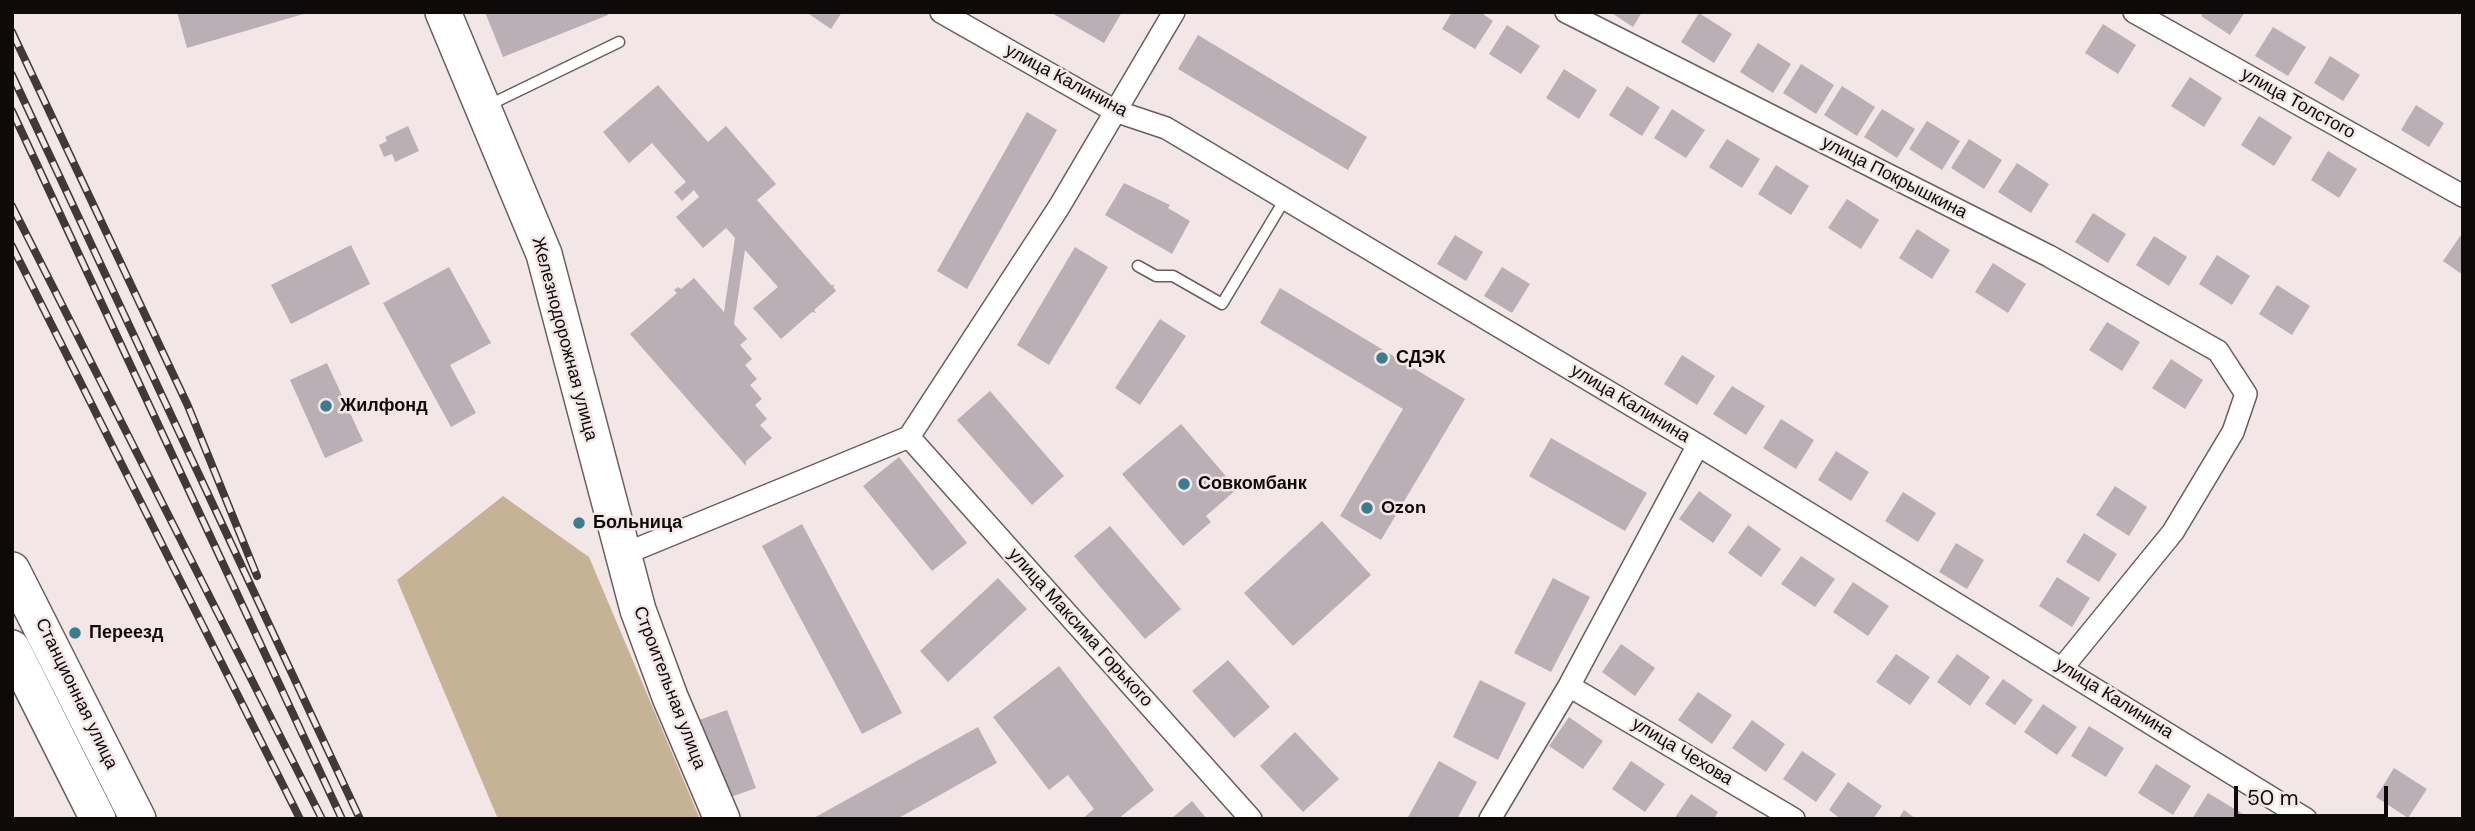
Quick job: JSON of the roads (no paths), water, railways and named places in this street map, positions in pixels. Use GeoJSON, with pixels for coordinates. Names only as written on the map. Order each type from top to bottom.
{"type":"FeatureCollection","features":[{"type":"Feature","properties":{"kind":"main road","name":"Железнодорожная улица"},"geometry":{"type":"LineString","coordinates":[[443,12],[544,254],[622,555]]}},
{"type":"Feature","properties":{"kind":"main road","name":"Строительная улица"},"geometry":{"type":"LineString","coordinates":[[622,555],[670,697],[722,819]]}},
{"type":"Feature","properties":{"kind":"main road","name":"Станционная улица"},"geometry":{"type":"LineString","coordinates":[[12,570],[138,819]]}},
{"type":"Feature","properties":{"kind":"main road","name":"Станционная улица"},"geometry":{"type":"LineString","coordinates":[[12,648],[98,819]]}},
{"type":"Feature","properties":{"kind":"street","name":"улица Калинина"},"geometry":{"type":"LineString","coordinates":[[942,12],[1115,111],[1166,128],[1699,445],[2306,819]]}},
{"type":"Feature","properties":{"kind":"street"},"geometry":{"type":"LineString","coordinates":[[622,555],[909,437],[1059,207],[1174,12]]}},
{"type":"Feature","properties":{"kind":"street","name":"улица Покрышкина"},"geometry":{"type":"LineString","coordinates":[[1566,12],[2049,256],[2218,351],[2246,394],[2233,432],[2173,532],[2063,667]]}},
{"type":"Feature","properties":{"kind":"street","name":"улица Толстого"},"geometry":{"type":"LineString","coordinates":[[2134,12],[2463,196]]}},
{"type":"Feature","properties":{"kind":"street","name":"улица Максима Горького"},"geometry":{"type":"LineString","coordinates":[[909,437],[1251,819]]}},
{"type":"Feature","properties":{"kind":"street"},"geometry":{"type":"LineString","coordinates":[[1490,819],[1569,686],[1699,445]]}},
{"type":"Feature","properties":{"kind":"street","name":"улица Чехова"},"geometry":{"type":"LineString","coordinates":[[1569,686],[1794,819]]}},
{"type":"Feature","properties":{"kind":"lane"},"geometry":{"type":"LineString","coordinates":[[483,108],[619,42]]}},
{"type":"Feature","properties":{"kind":"lane"},"geometry":{"type":"LineString","coordinates":[[1138,266],[1156,276],[1173,276],[1223,304],[1284,199]]}},
{"type":"Feature","properties":{"kind":"railway"},"geometry":{"type":"LineString","coordinates":[[12,32],[188,406],[257,576]]}},
{"type":"Feature","properties":{"kind":"railway"},"geometry":{"type":"LineString","coordinates":[[12,75],[360,819]]}},
{"type":"Feature","properties":{"kind":"railway"},"geometry":{"type":"LineString","coordinates":[[12,111],[342,819]]}},
{"type":"Feature","properties":{"kind":"railway"},"geometry":{"type":"LineString","coordinates":[[12,206],[322,819]]}},
{"type":"Feature","properties":{"kind":"railway"},"geometry":{"type":"LineString","coordinates":[[12,246],[300,819]]}},
{"type":"Feature","properties":{"kind":"place","name":"СДЭК"},"geometry":{"type":"Point","coordinates":[1382,358]}},
{"type":"Feature","properties":{"kind":"place","name":"Жилфонд"},"geometry":{"type":"Point","coordinates":[326,406]}},
{"type":"Feature","properties":{"kind":"place","name":"Совкомбанк"},"geometry":{"type":"Point","coordinates":[1184,484]}},
{"type":"Feature","properties":{"kind":"place","name":"Ozon"},"geometry":{"type":"Point","coordinates":[1367,508]}},
{"type":"Feature","properties":{"kind":"place","name":"Больница"},"geometry":{"type":"Point","coordinates":[579,523]}},
{"type":"Feature","properties":{"kind":"place","name":"Переезд"},"geometry":{"type":"Point","coordinates":[75,633]}}]}
